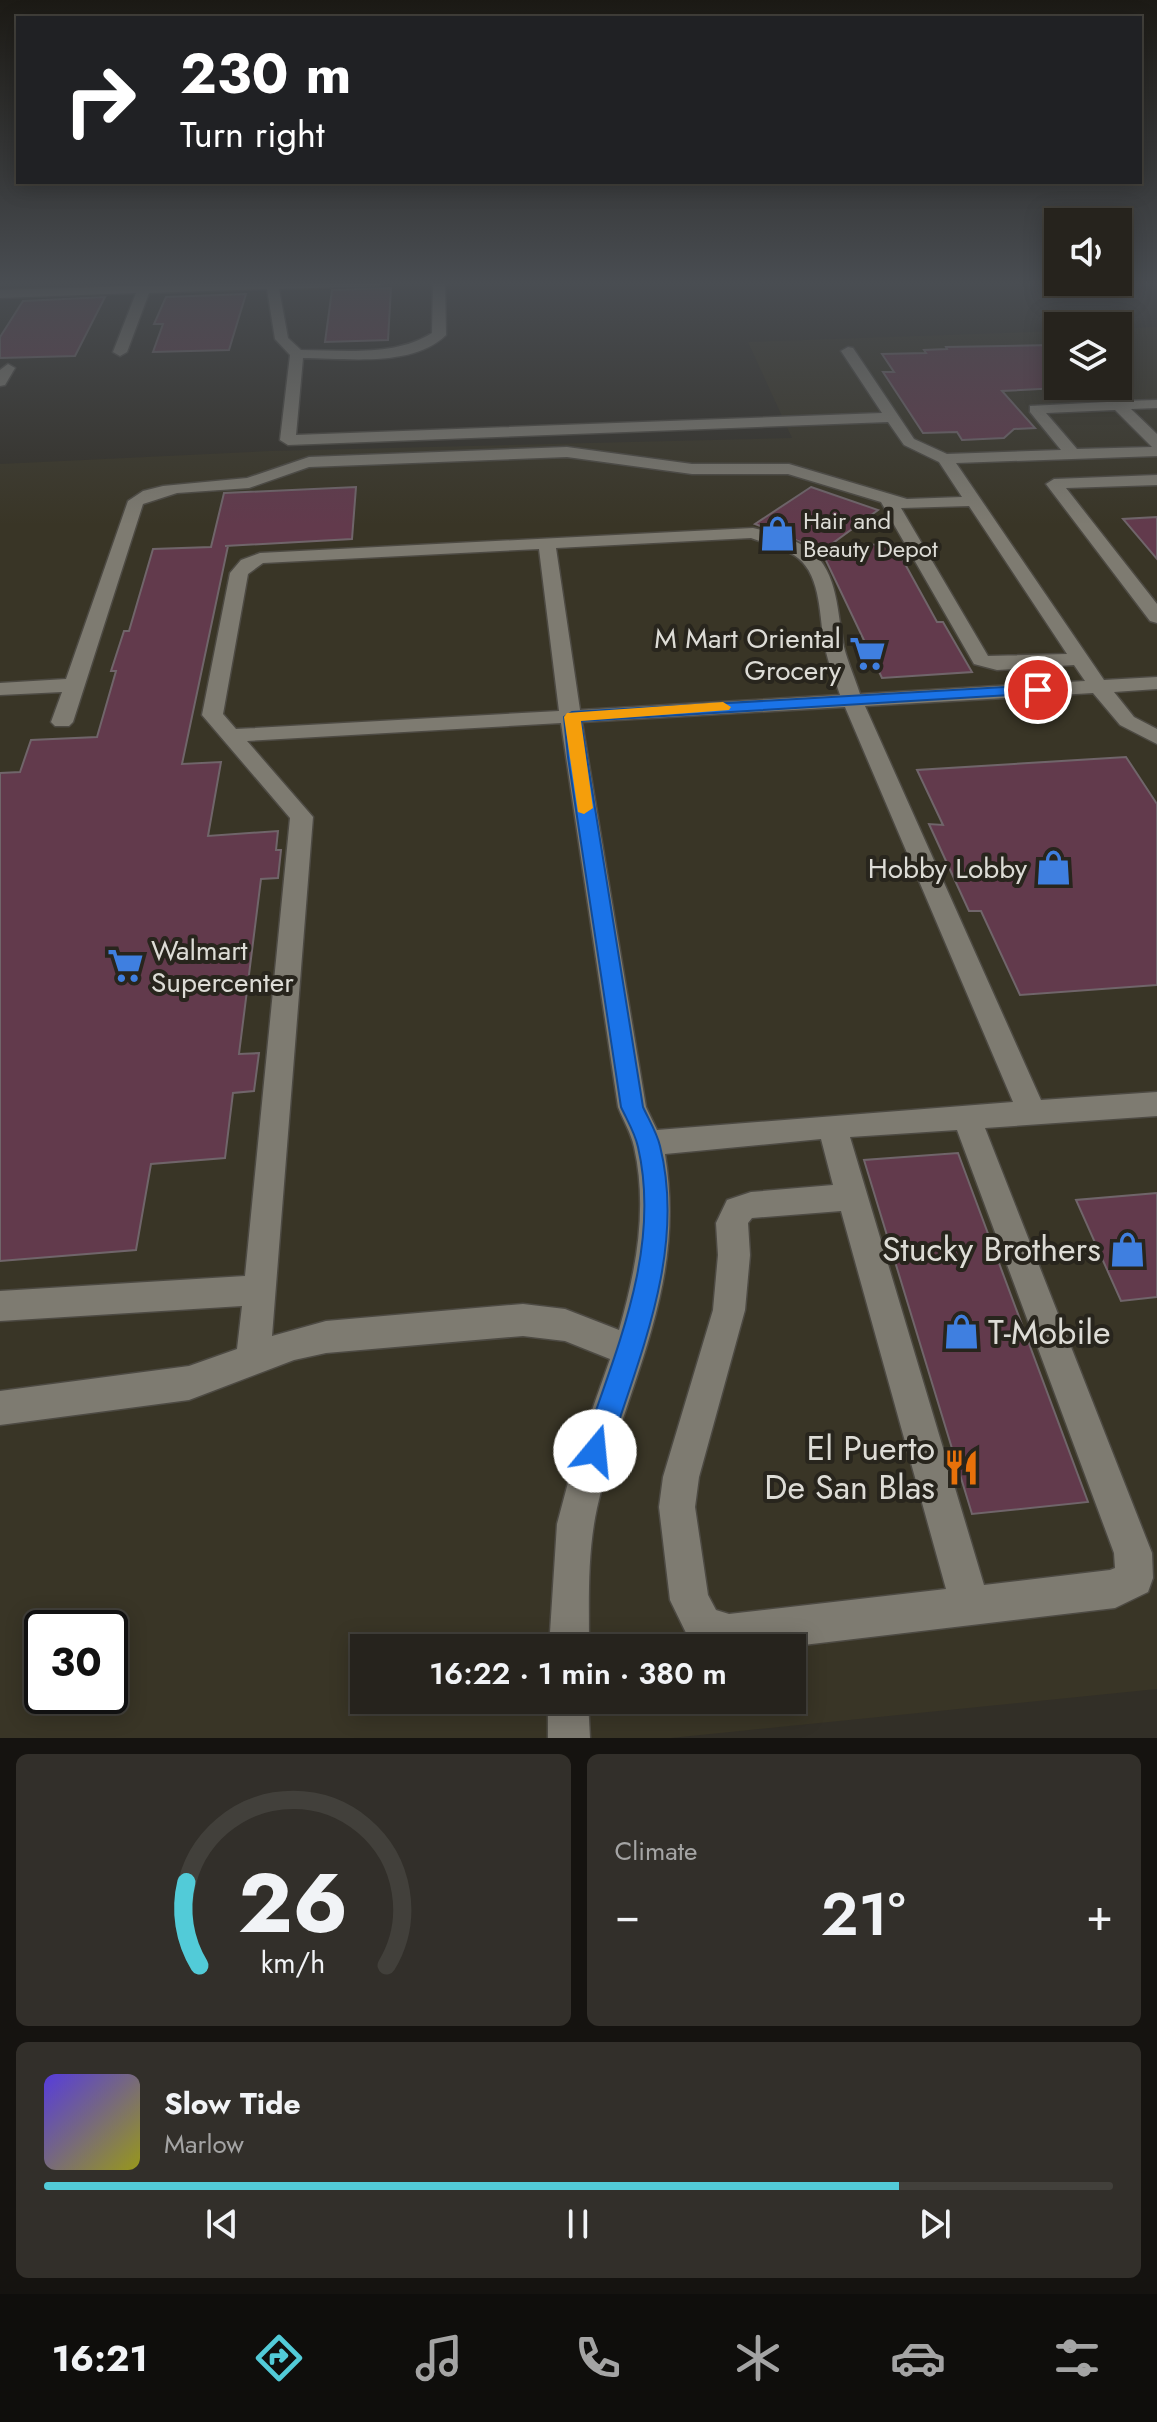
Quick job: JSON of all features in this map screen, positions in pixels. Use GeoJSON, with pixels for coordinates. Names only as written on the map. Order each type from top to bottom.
{"type":"FeatureCollection","features":[{"type":"Feature","properties":{"kind":"street"},"geometry":{"type":"LineString","coordinates":[[296,363],[288,440],[892,417]]}},
{"type":"Feature","properties":{"kind":"street"},"geometry":{"type":"LineString","coordinates":[[856,363],[909,442],[945,459],[1157,451]]}},
{"type":"Feature","properties":{"kind":"street"},"geometry":{"type":"LineString","coordinates":[[0,382],[4,368]]}},
{"type":"Feature","properties":{"kind":"street"},"geometry":{"type":"LineString","coordinates":[[1073,454],[1035,409],[1157,404]]}},
{"type":"Feature","properties":{"kind":"street"},"geometry":{"type":"LineString","coordinates":[[1121,406],[1157,443]]}},
{"type":"Feature","properties":{"kind":"street"},"geometry":{"type":"LineString","coordinates":[[62,722],[136,501],[160,490],[243,484],[287,466],[309,462],[544,451],[692,469],[789,469],[889,501],[924,505],[974,501]]}},
{"type":"Feature","properties":{"kind":"street"},"geometry":{"type":"LineString","coordinates":[[945,459],[1099,687],[1127,721],[1157,738]]}},
{"type":"Feature","properties":{"kind":"street"},"geometry":{"type":"LineString","coordinates":[[1157,480],[1054,484],[1157,617]]}},
{"type":"Feature","properties":{"kind":"street"},"geometry":{"type":"LineString","coordinates":[[889,501],[981,660],[997,664],[1081,659]]}},
{"type":"Feature","properties":{"kind":"street"},"geometry":{"type":"LineString","coordinates":[[253,1361],[302,817],[212,715],[232,601],[239,573],[247,564],[272,556],[753,533],[806,555],[824,585],[835,649],[852,699],[1031,1111]]}},
{"type":"Feature","properties":{"kind":"street"},"geometry":{"type":"LineString","coordinates":[[547,543],[576,757],[632,1107],[648,1143],[655,1182],[656,1230],[646,1295],[578,1511],[570,1634]]}},
{"type":"Feature","properties":{"kind":"street"},"geometry":{"type":"LineString","coordinates":[[230,736],[1157,683]]}},
{"type":"Feature","properties":{"kind":"street"},"geometry":{"type":"LineString","coordinates":[[0,689],[73,685]]}},
{"type":"Feature","properties":{"kind":"street"},"geometry":{"type":"LineString","coordinates":[[648,1143],[832,1126],[1157,1104]]}},
{"type":"Feature","properties":{"kind":"street"},"geometry":{"type":"LineString","coordinates":[[852,1197],[751,1205],[738,1210],[732,1223],[734,1255],[729,1310],[681,1477],[677,1507],[689,1600],[703,1625],[729,1634],[1115,1589],[1134,1578],[1133,1553],[966,1116]]}},
{"type":"Feature","properties":{"kind":"street"},"geometry":{"type":"LineString","coordinates":[[832,1126],[970,1604]]}},
{"type":"Feature","properties":{"kind":"street"},"geometry":{"type":"LineString","coordinates":[[0,1306],[259,1290]]}},
{"type":"Feature","properties":{"kind":"street"},"geometry":{"type":"LineString","coordinates":[[0,1408],[189,1383],[294,1344],[326,1337],[523,1320],[565,1325],[629,1350]]}},
{"type":"Feature","properties":{"kind":"street"},"geometry":{"type":"LineString","coordinates":[[568,1714],[569,1738]]}},
{"type":"Feature","properties":{"kind":"shaded area"},"geometry":{"type":"Polygon","coordinates":[[[758,363],[1044,363],[1044,400],[1132,400],[1132,363],[1157,363],[1157,1689],[671,1738],[0,1738],[0,464],[270,451],[792,438],[758,363]]]}},
{"type":"Feature","properties":{"kind":"building"},"geometry":{"type":"Polygon","coordinates":[[[888,363],[1044,363],[1044,389],[1002,391],[1035,428],[1014,429],[1004,438],[962,440],[957,432],[923,433],[883,372],[894,372],[888,363]]]}},
{"type":"Feature","properties":{"kind":"building","name":"Walmart Supercenter"},"geometry":{"type":"Polygon","coordinates":[[[356,487],[352,539],[225,546],[228,546],[182,764],[221,762],[208,836],[278,831],[276,850],[281,850],[278,878],[261,879],[239,1054],[259,1053],[254,1091],[233,1093],[225,1158],[151,1164],[136,1250],[0,1261],[0,773],[20,772],[31,740],[97,737],[116,671],[111,671],[124,631],[129,631],[153,549],[211,547],[224,493],[356,487]]]}},
{"type":"Feature","properties":{"kind":"building"},"geometry":{"type":"Polygon","coordinates":[[[811,487],[878,510],[829,546],[894,544],[937,622],[943,622],[972,672],[882,678],[821,550],[755,524],[811,487]]]}},
{"type":"Feature","properties":{"kind":"building"},"geometry":{"type":"Polygon","coordinates":[[[1157,517],[1157,559],[1123,519],[1157,517]]]}},
{"type":"Feature","properties":{"kind":"building","name":"Hobby Lobby"},"geometry":{"type":"Polygon","coordinates":[[[1126,757],[1157,804],[1157,985],[1020,995],[981,911],[969,911],[929,824],[943,825],[917,770],[1126,757]]]}},
{"type":"Feature","properties":{"kind":"building"},"geometry":{"type":"Polygon","coordinates":[[[958,1153],[1088,1502],[972,1514],[864,1160],[958,1153]]]}},
{"type":"Feature","properties":{"kind":"building","name":"Stucky Brothers"},"geometry":{"type":"Polygon","coordinates":[[[1157,1193],[1157,1297],[1121,1301],[1076,1200],[1157,1193]]]}},
{"type":"Feature","properties":{"kind":"slow traffic"},"geometry":{"type":"LineString","coordinates":[[584,808],[572,717],[723,707]]}},
{"type":"Feature","properties":{"kind":"place","name":"Hair and Beauty Depot"},"geometry":{"type":"Point","coordinates":[777,534]}},
{"type":"Feature","properties":{"kind":"place","name":"M Mart Oriental Grocery"},"geometry":{"type":"Point","coordinates":[867,654]}},
{"type":"Feature","properties":{"kind":"place","name":"Hobby Lobby"},"geometry":{"type":"Point","coordinates":[1053,868]}},
{"type":"Feature","properties":{"kind":"place","name":"Walmart Supercenter"},"geometry":{"type":"Point","coordinates":[125,966]}},
{"type":"Feature","properties":{"kind":"place","name":"Stucky Brothers"},"geometry":{"type":"Point","coordinates":[1127,1249]}},
{"type":"Feature","properties":{"kind":"place","name":"T-Mobile"},"geometry":{"type":"Point","coordinates":[962,1332]}},
{"type":"Feature","properties":{"kind":"place","name":"El Puerto De San Blas"},"geometry":{"type":"Point","coordinates":[961,1468]}},
{"type":"Feature","properties":{"kind":"route"},"geometry":{"type":"LineString","coordinates":[[595,1451],[646,1295],[656,1230],[655,1182],[648,1143],[632,1107],[572,717],[1038,690]]}}]}
